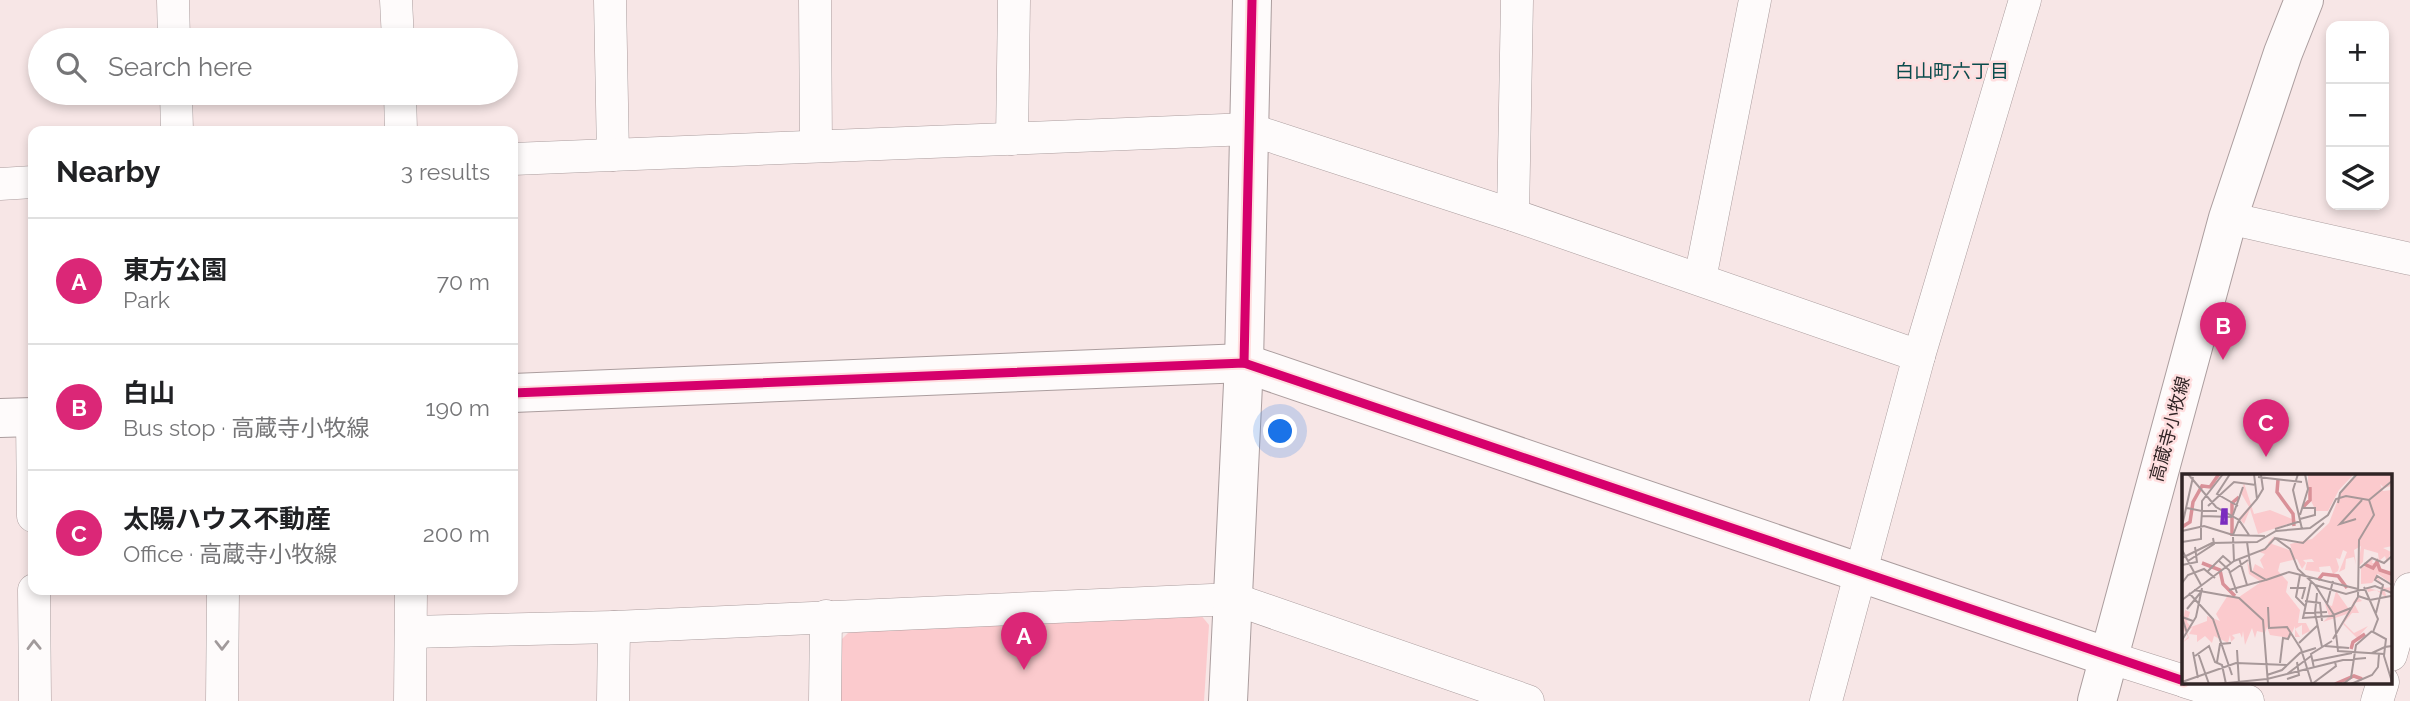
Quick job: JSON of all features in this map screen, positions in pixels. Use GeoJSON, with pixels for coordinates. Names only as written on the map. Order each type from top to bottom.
{"type":"FeatureCollection","features":[{"type":"Feature","properties":{"kind":"street"},"geometry":{"type":"LineString","coordinates":[[173,0],[174,28]]}},
{"type":"Feature","properties":{"kind":"street"},"geometry":{"type":"LineString","coordinates":[[396,0],[397,28]]}},
{"type":"Feature","properties":{"kind":"street"},"geometry":{"type":"LineString","coordinates":[[610,0],[613,155]]}},
{"type":"Feature","properties":{"kind":"street"},"geometry":{"type":"LineString","coordinates":[[815,0],[816,145]]}},
{"type":"Feature","properties":{"kind":"street"},"geometry":{"type":"LineString","coordinates":[[1012,139],[1014,0]]}},
{"type":"Feature","properties":{"kind":"street"},"geometry":{"type":"LineString","coordinates":[[1228,701],[1244,363],[1252,0]]}},
{"type":"Feature","properties":{"kind":"street"},"geometry":{"type":"LineString","coordinates":[[1513,215],[1517,0]]}},
{"type":"Feature","properties":{"kind":"street"},"geometry":{"type":"LineString","coordinates":[[1700,279],[1755,0]]}},
{"type":"Feature","properties":{"kind":"street"},"geometry":{"type":"LineString","coordinates":[[1826,701],[1919,356],[2025,0]]}},
{"type":"Feature","properties":{"kind":"street","name":"高蔵寺小牧線"},"geometry":{"type":"LineString","coordinates":[[2097,701],[2228,218],[2283,53],[2304,0]]}},
{"type":"Feature","properties":{"kind":"street"},"geometry":{"type":"LineString","coordinates":[[176,105],[177,126]]}},
{"type":"Feature","properties":{"kind":"street"},"geometry":{"type":"LineString","coordinates":[[400,105],[401,126]]}},
{"type":"Feature","properties":{"kind":"street"},"geometry":{"type":"LineString","coordinates":[[518,159],[1249,129],[1513,215],[1919,356]]}},
{"type":"Feature","properties":{"kind":"street"},"geometry":{"type":"LineString","coordinates":[[0,184],[28,182]]}},
{"type":"Feature","properties":{"kind":"street"},"geometry":{"type":"LineString","coordinates":[[2228,218],[2410,259]]}},
{"type":"Feature","properties":{"kind":"street"},"geometry":{"type":"LineString","coordinates":[[518,393],[1244,363],[2182,681]]}},
{"type":"Feature","properties":{"kind":"street"},"geometry":{"type":"LineString","coordinates":[[0,418],[28,417]]}},
{"type":"Feature","properties":{"kind":"street"},"geometry":{"type":"LineString","coordinates":[[2392,652],[2410,589]]}},
{"type":"Feature","properties":{"kind":"street"},"geometry":{"type":"LineString","coordinates":[[34,595],[35,701]]}},
{"type":"Feature","properties":{"kind":"street"},"geometry":{"type":"LineString","coordinates":[[222,701],[223,595]]}},
{"type":"Feature","properties":{"kind":"street"},"geometry":{"type":"LineString","coordinates":[[410,701],[411,595]]}},
{"type":"Feature","properties":{"kind":"street"},"geometry":{"type":"LineString","coordinates":[[411,632],[614,627],[1234,599],[1521,700]]}},
{"type":"Feature","properties":{"kind":"street"},"geometry":{"type":"LineString","coordinates":[[825,701],[826,616]]}},
{"type":"Feature","properties":{"kind":"street"},"geometry":{"type":"LineString","coordinates":[[613,701],[614,627]]}},
{"type":"Feature","properties":{"kind":"street"},"geometry":{"type":"LineString","coordinates":[[2192,684],[2248,701]]}},
{"type":"Feature","properties":{"kind":"street"},"geometry":{"type":"LineString","coordinates":[[2377,701],[2382,684]]}},
{"type":"Feature","properties":{"kind":"shaded area"},"geometry":{"type":"Polygon","coordinates":[[[1200,614],[1209,625],[1204,701],[841,701],[841,640],[851,630],[1200,614]]]}},
{"type":"Feature","properties":{"kind":"cycle path"},"geometry":{"type":"LineString","coordinates":[[1244,363],[1252,0]]}},
{"type":"Feature","properties":{"kind":"cycle path"},"geometry":{"type":"LineString","coordinates":[[518,393],[1244,363],[2182,680]]}},
{"type":"Feature","properties":{"kind":"place","name":"白山"},"geometry":{"type":"Point","coordinates":[2223,360]}},
{"type":"Feature","properties":{"kind":"place","name":"太陽ハウス不動産"},"geometry":{"type":"Point","coordinates":[2266,457]}},
{"type":"Feature","properties":{"kind":"place","name":"東方公園"},"geometry":{"type":"Point","coordinates":[1024,670]}},
{"type":"Feature","properties":{"kind":"district","name":"白山町六丁目"},"geometry":{"type":"Point","coordinates":[1952,71]}}]}
